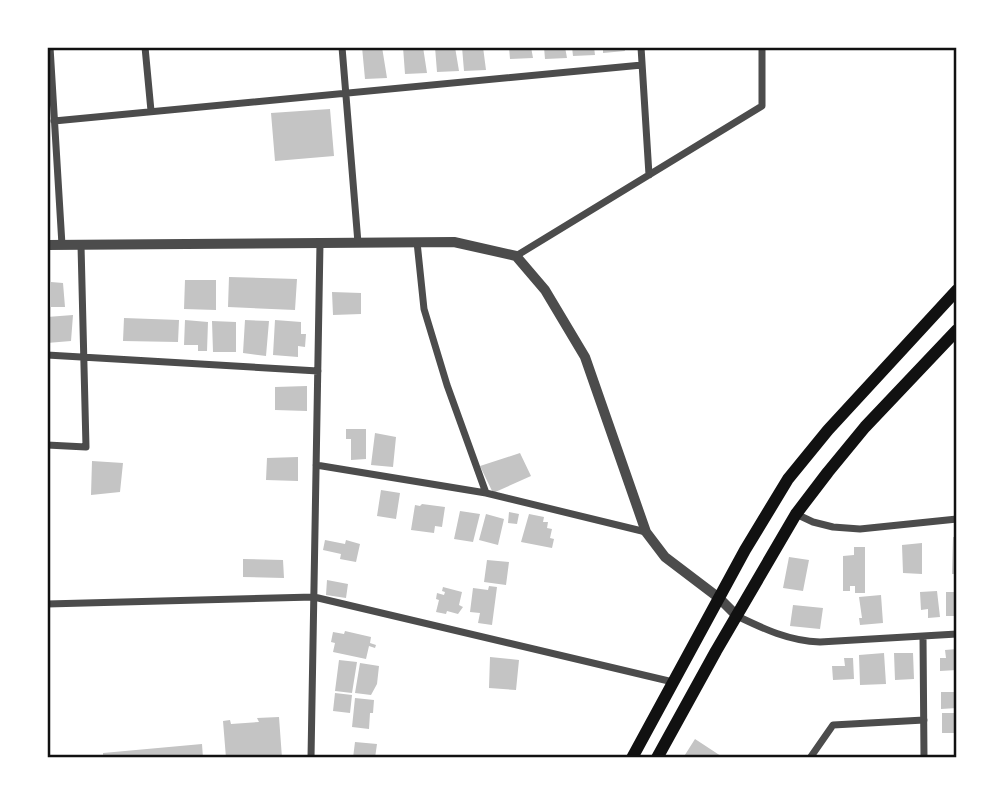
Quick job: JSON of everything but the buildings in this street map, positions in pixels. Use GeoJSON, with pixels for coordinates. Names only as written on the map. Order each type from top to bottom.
{"type":"FeatureCollection","features":[{"type":"Feature","properties":{"kind":"main road"},"geometry":{"type":"LineString","coordinates":[[632,758],[746,550],[789,480],[828,430],[957,290]]}},
{"type":"Feature","properties":{"kind":"main road"},"geometry":{"type":"LineString","coordinates":[[657,758],[796,514],[866,427],[957,330]]}},
{"type":"Feature","properties":{"kind":"street"},"geometry":{"type":"LineString","coordinates":[[50,47],[62,245]]}},
{"type":"Feature","properties":{"kind":"street"},"geometry":{"type":"LineString","coordinates":[[145,47],[151,111]]}},
{"type":"Feature","properties":{"kind":"street"},"geometry":{"type":"LineString","coordinates":[[342,47],[358,243]]}},
{"type":"Feature","properties":{"kind":"street"},"geometry":{"type":"LineString","coordinates":[[641,47],[649,175]]}},
{"type":"Feature","properties":{"kind":"street"},"geometry":{"type":"LineString","coordinates":[[516,256],[762,106],[762,47]]}},
{"type":"Feature","properties":{"kind":"street"},"geometry":{"type":"LineString","coordinates":[[54,121],[642,65]]}},
{"type":"Feature","properties":{"kind":"street"},"geometry":{"type":"LineString","coordinates":[[417,242],[424,309],[447,385],[486,493]]}},
{"type":"Feature","properties":{"kind":"street"},"geometry":{"type":"LineString","coordinates":[[47,245],[454,242],[516,256],[545,290],[585,357],[646,532],[665,557],[719,598],[737,616],[781,636],[820,642],[957,634]]}},
{"type":"Feature","properties":{"kind":"street"},"geometry":{"type":"LineString","coordinates":[[311,758],[320,243]]}},
{"type":"Feature","properties":{"kind":"street"},"geometry":{"type":"LineString","coordinates":[[47,445],[86,447],[81,245]]}},
{"type":"Feature","properties":{"kind":"street"},"geometry":{"type":"LineString","coordinates":[[47,355],[318,372]]}},
{"type":"Feature","properties":{"kind":"street"},"geometry":{"type":"LineString","coordinates":[[316,465],[486,493],[646,532]]}},
{"type":"Feature","properties":{"kind":"street"},"geometry":{"type":"LineString","coordinates":[[796,514],[832,527],[860,528],[957,519]]}},
{"type":"Feature","properties":{"kind":"street"},"geometry":{"type":"LineString","coordinates":[[47,604],[314,597],[673,682]]}},
{"type":"Feature","properties":{"kind":"street"},"geometry":{"type":"LineString","coordinates":[[923,636],[924,758]]}},
{"type":"Feature","properties":{"kind":"street"},"geometry":{"type":"LineString","coordinates":[[810,758],[833,725],[924,720]]}}]}
